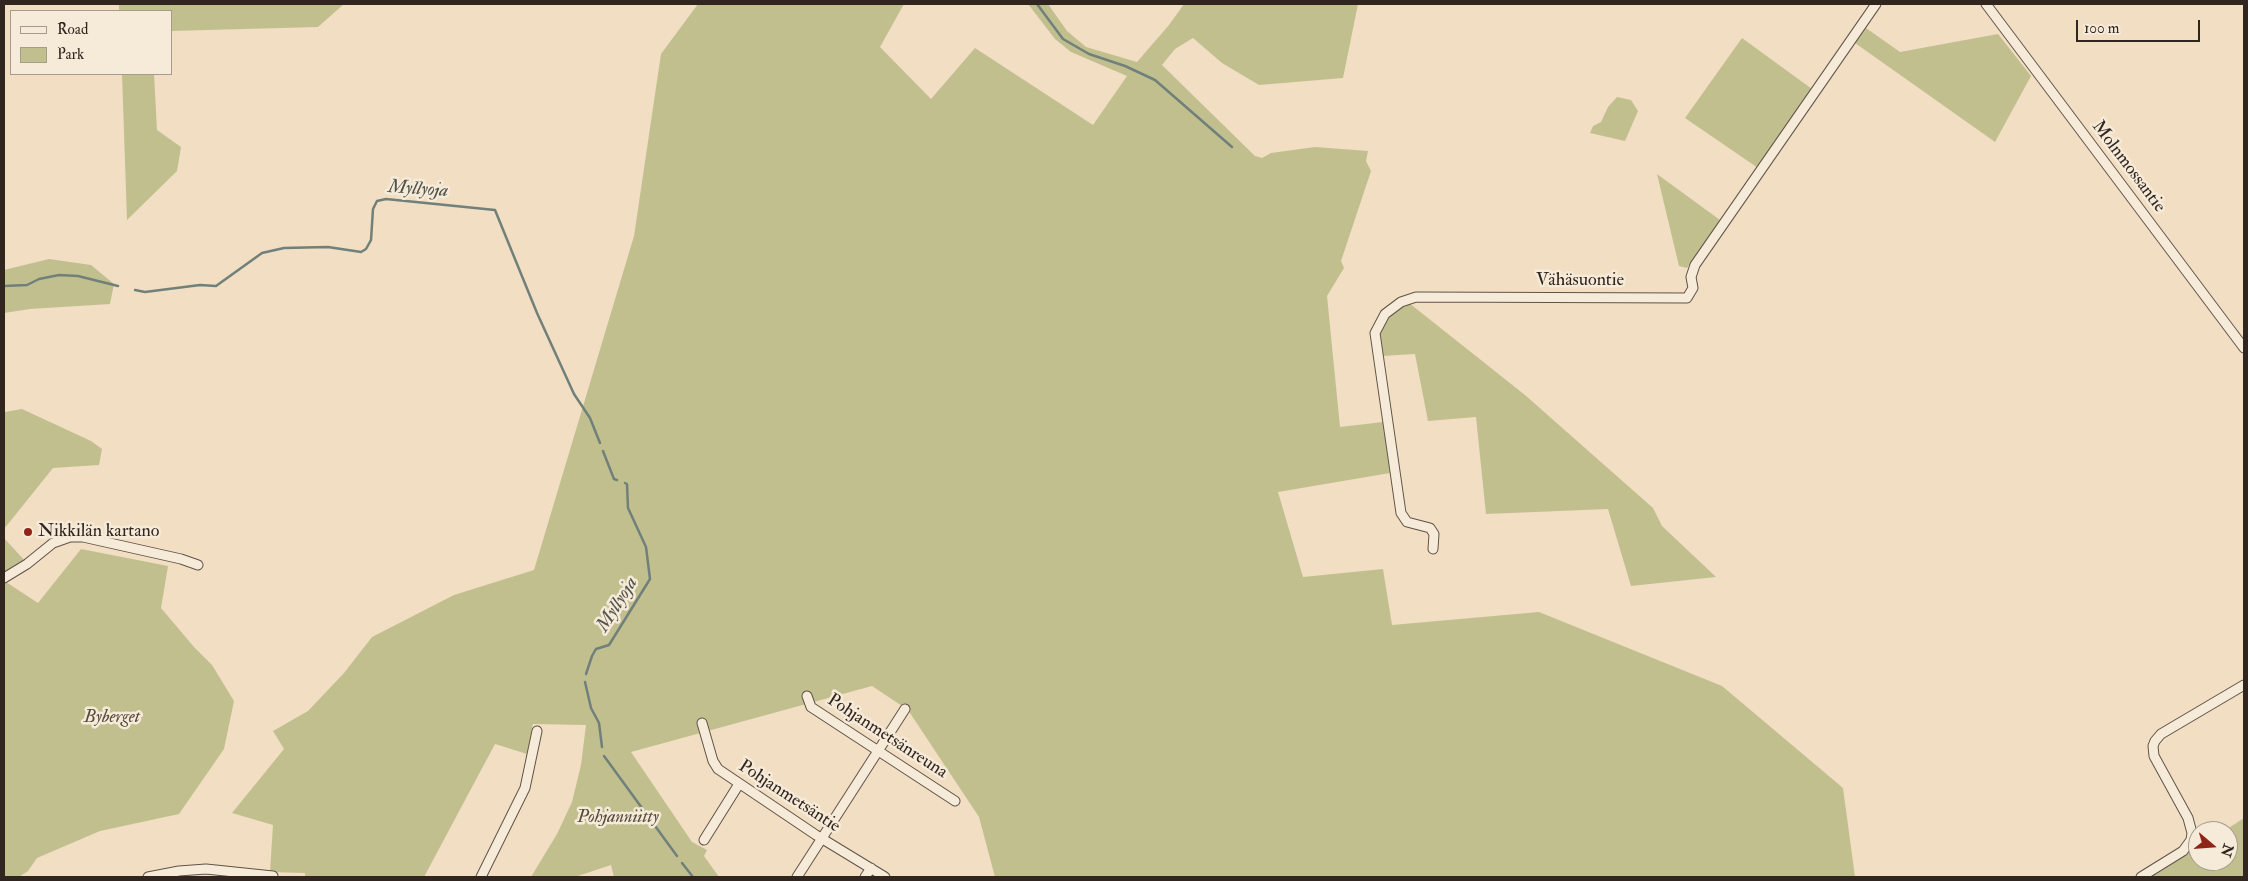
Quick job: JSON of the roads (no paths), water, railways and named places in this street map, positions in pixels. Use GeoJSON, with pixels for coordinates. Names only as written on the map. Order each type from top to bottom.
{"type":"FeatureCollection","features":[{"type":"Feature","properties":{"kind":"street","name":"Vähäsuontie"},"geometry":{"type":"LineString","coordinates":[[1433,549],[1434,534],[1430,528],[1407,522],[1401,513],[1375,332],[1385,314],[1401,302],[1416,297],[1687,298],[1693,288],[1691,277],[1695,265],[1876,4]]}},
{"type":"Feature","properties":{"kind":"street","name":"Molnmossantie"},"geometry":{"type":"LineString","coordinates":[[1986,4],[2244,348]]}},
{"type":"Feature","properties":{"kind":"street"},"geometry":{"type":"LineString","coordinates":[[4,578],[28,564],[53,543],[70,537],[83,537],[181,559],[198,565]]}},
{"type":"Feature","properties":{"kind":"street"},"geometry":{"type":"LineString","coordinates":[[2141,877],[2183,851],[2188,846],[2192,833],[2188,818],[2154,756],[2155,741],[2161,734],[2244,685]]}},
{"type":"Feature","properties":{"kind":"street","name":"Pohjanmetsänreuna"},"geometry":{"type":"LineString","coordinates":[[807,696],[811,706],[955,801]]}},
{"type":"Feature","properties":{"kind":"street"},"geometry":{"type":"LineString","coordinates":[[797,877],[905,709]]}},
{"type":"Feature","properties":{"kind":"street","name":"Pohjanmetsäntie"},"geometry":{"type":"LineString","coordinates":[[702,723],[713,761],[718,769],[821,838],[885,877]]}},
{"type":"Feature","properties":{"kind":"street"},"geometry":{"type":"LineString","coordinates":[[481,877],[526,788],[537,732]]}},
{"type":"Feature","properties":{"kind":"street"},"geometry":{"type":"LineString","coordinates":[[704,840],[739,784]]}},
{"type":"Feature","properties":{"kind":"street"},"geometry":{"type":"LineString","coordinates":[[864,877],[871,868]]}},
{"type":"Feature","properties":{"kind":"street"},"geometry":{"type":"LineString","coordinates":[[148,877],[206,869],[273,876]]}},
{"type":"Feature","properties":{"kind":"waterway"},"geometry":{"type":"LineString","coordinates":[[1037,4],[1063,39],[1089,54],[1125,66],[1155,80],[1232,147]]}},
{"type":"Feature","properties":{"kind":"waterway","name":"Myllyoja"},"geometry":{"type":"LineString","coordinates":[[135,290],[145,292],[200,285],[216,286],[262,253],[284,248],[328,247],[361,252],[366,249],[371,240],[373,209],[377,201],[386,199],[495,210],[537,313],[574,394],[590,418],[600,443]]}},
{"type":"Feature","properties":{"kind":"waterway","name":"Myllyoja"},"geometry":{"type":"LineString","coordinates":[[4,286],[27,285],[39,279],[59,275],[78,276],[118,286]]}},
{"type":"Feature","properties":{"kind":"waterway","name":"Myllyoja"},"geometry":{"type":"LineString","coordinates":[[603,451],[614,479],[617,480]]}},
{"type":"Feature","properties":{"kind":"waterway","name":"Myllyoja"},"geometry":{"type":"LineString","coordinates":[[586,674],[596,649],[609,645],[650,579],[646,547],[628,508],[627,484],[625,483]]}},
{"type":"Feature","properties":{"kind":"waterway","name":"Myllyoja"},"geometry":{"type":"LineString","coordinates":[[585,682],[591,708],[599,723],[602,747]]}},
{"type":"Feature","properties":{"kind":"waterway","name":"Myllyoja"},"geometry":{"type":"LineString","coordinates":[[604,756],[677,856]]}},
{"type":"Feature","properties":{"kind":"waterway","name":"Myllyoja"},"geometry":{"type":"LineString","coordinates":[[682,863],[693,877]]}},
{"type":"Feature","properties":{"kind":"place","name":"Nikkilän kartano"},"geometry":{"type":"Point","coordinates":[28,532]}},
{"type":"Feature","properties":{"kind":"park label","name":"Byberget"},"geometry":{"type":"Point","coordinates":[112,718]}},
{"type":"Feature","properties":{"kind":"park label","name":"Pohjanniitty"},"geometry":{"type":"Point","coordinates":[618,818]}}]}
